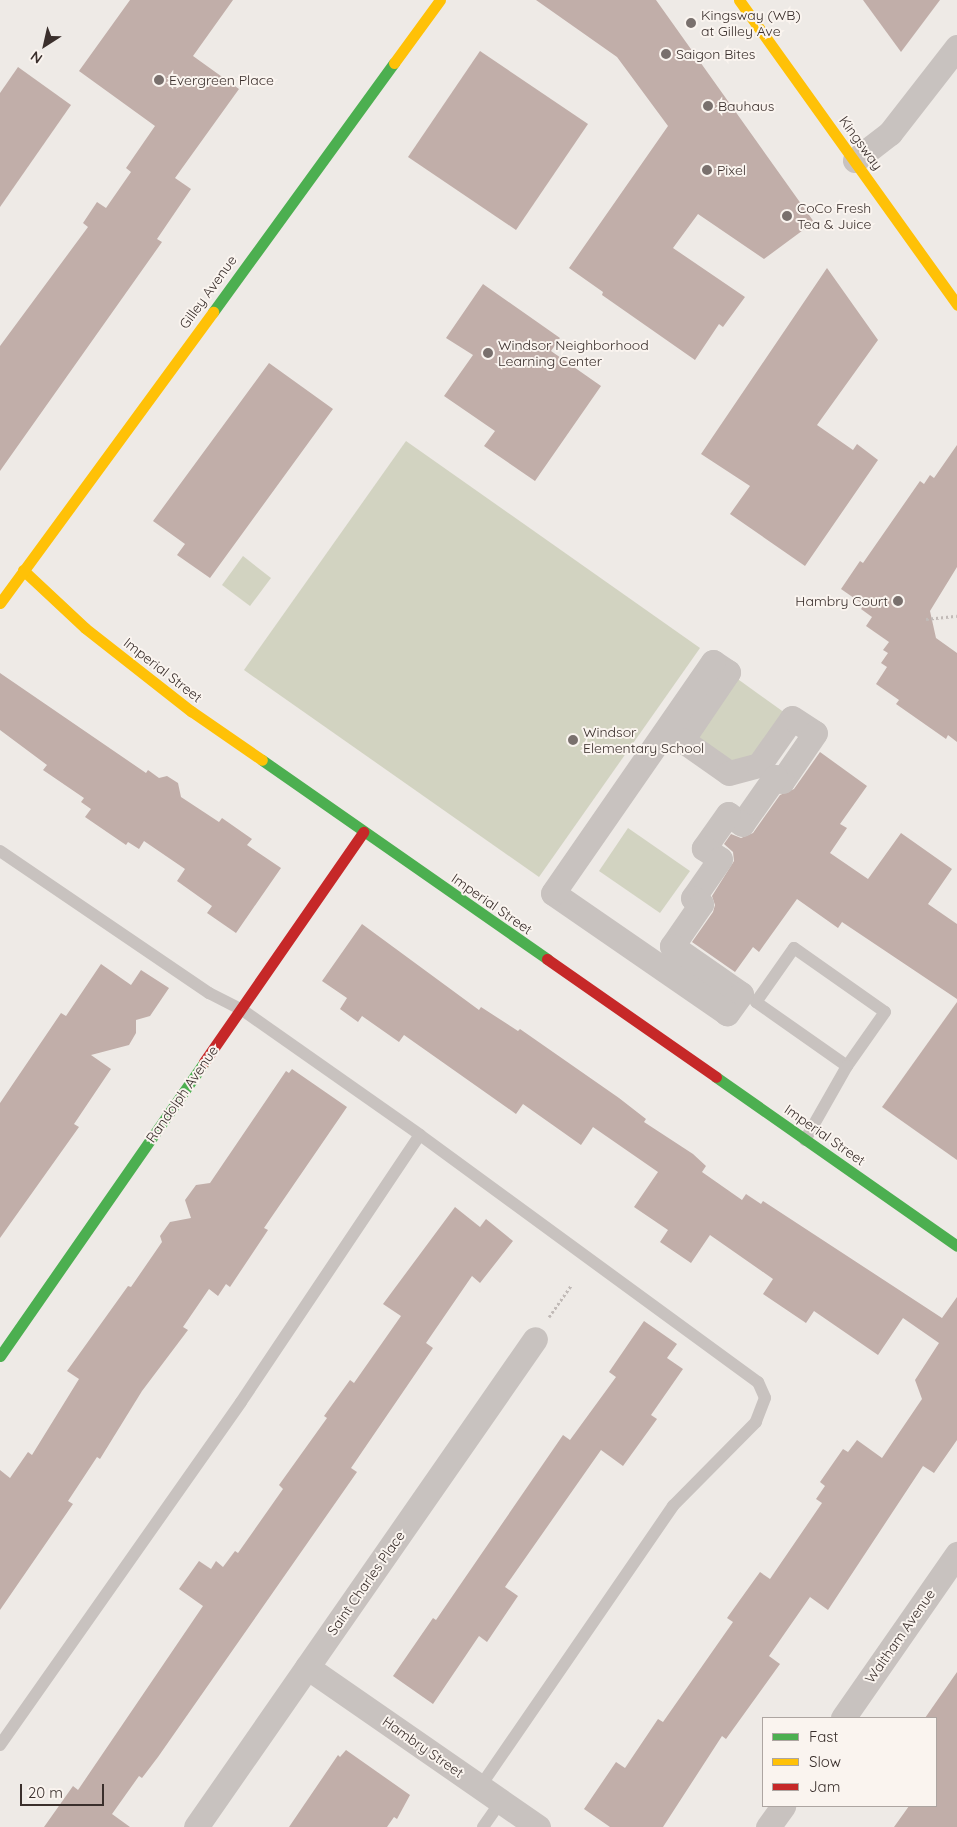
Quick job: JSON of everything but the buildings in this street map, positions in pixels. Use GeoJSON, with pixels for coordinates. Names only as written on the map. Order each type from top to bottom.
{"type":"FeatureCollection","features":[{"type":"Feature","properties":{"kind":"street","name":"Gilley Avenue"},"geometry":{"type":"LineString","coordinates":[[0,603],[440,0]]}},
{"type":"Feature","properties":{"kind":"street","name":"Kingsway"},"geometry":{"type":"LineString","coordinates":[[739,0],[957,305]]}},
{"type":"Feature","properties":{"kind":"street"},"geometry":{"type":"LineString","coordinates":[[855,160],[890,133],[957,46]]}},
{"type":"Feature","properties":{"kind":"street","name":"Imperial Street"},"geometry":{"type":"LineString","coordinates":[[23,570],[85,628],[138,670],[363,832],[957,1246]]}},
{"type":"Feature","properties":{"kind":"street"},"geometry":{"type":"LineString","coordinates":[[713,662],[728,672],[682,740],[729,773],[759,766],[792,718],[815,733],[782,781],[775,776],[742,824],[728,814],[704,848],[720,859],[693,898],[701,904],[672,946],[741,994],[727,1013],[553,893],[713,662]]}},
{"type":"Feature","properties":{"kind":"street","name":"Randolph Avenue"},"geometry":{"type":"LineString","coordinates":[[0,1356],[363,832]]}},
{"type":"Feature","properties":{"kind":"street","name":"Saint Charles Place"},"geometry":{"type":"LineString","coordinates":[[196,1827],[535,1338]]}},
{"type":"Feature","properties":{"kind":"street","name":"Waltham Avenue"},"geometry":{"type":"LineString","coordinates":[[844,1717],[957,1554]]}},
{"type":"Feature","properties":{"kind":"street","name":"Hambry Street"},"geometry":{"type":"LineString","coordinates":[[307,1667],[538,1827]]}},
{"type":"Feature","properties":{"kind":"street"},"geometry":{"type":"LineString","coordinates":[[768,1827],[782,1807]]}},
{"type":"Feature","properties":{"kind":"lane"},"geometry":{"type":"LineString","coordinates":[[0,851],[209,993],[241,1009],[420,1135],[758,1382],[765,1398],[756,1422],[673,1506],[639,1551],[480,1787]]}},
{"type":"Feature","properties":{"kind":"lane"},"geometry":{"type":"LineString","coordinates":[[805,1140],[847,1066],[886,1012],[794,948],[756,1002],[847,1066]]}},
{"type":"Feature","properties":{"kind":"lane"},"geometry":{"type":"LineString","coordinates":[[0,1745],[235,1410],[420,1135]]}},
{"type":"Feature","properties":{"kind":"lane"},"geometry":{"type":"LineString","coordinates":[[483,1827],[501,1801]]}},
{"type":"Feature","properties":{"kind":"path"},"geometry":{"type":"LineString","coordinates":[[926,619],[957,616]]}},
{"type":"Feature","properties":{"kind":"path"},"geometry":{"type":"LineString","coordinates":[[559,1303],[571,1285]]}},
{"type":"Feature","properties":{"kind":"green space"},"geometry":{"type":"Polygon","coordinates":[[[406,441],[700,648],[539,877],[244,670],[406,441]]]}},
{"type":"Feature","properties":{"kind":"green space"},"geometry":{"type":"Polygon","coordinates":[[[243,556],[271,578],[250,606],[222,585],[243,556]]]}},
{"type":"Feature","properties":{"kind":"green space"},"geometry":{"type":"Polygon","coordinates":[[[728,672],[792,718],[759,765],[729,773],[682,740],[728,672]]]}},
{"type":"Feature","properties":{"kind":"green space"},"geometry":{"type":"Polygon","coordinates":[[[628,828],[690,871],[660,913],[599,871],[628,828]]]}},
{"type":"Feature","properties":{"kind":"traffic: fast"},"geometry":{"type":"LineString","coordinates":[[213,312],[394,63]]}},
{"type":"Feature","properties":{"kind":"traffic: fast"},"geometry":{"type":"LineString","coordinates":[[262,760],[547,959]]}},
{"type":"Feature","properties":{"kind":"traffic: fast"},"geometry":{"type":"LineString","coordinates":[[0,1356],[204,1062]]}},
{"type":"Feature","properties":{"kind":"traffic: fast"},"geometry":{"type":"LineString","coordinates":[[716,1077],[957,1246]]}},
{"type":"Feature","properties":{"kind":"traffic: slow"},"geometry":{"type":"LineString","coordinates":[[394,63],[440,0]]}},
{"type":"Feature","properties":{"kind":"traffic: slow"},"geometry":{"type":"LineString","coordinates":[[739,0],[957,305]]}},
{"type":"Feature","properties":{"kind":"traffic: slow"},"geometry":{"type":"LineString","coordinates":[[0,603],[213,312]]}},
{"type":"Feature","properties":{"kind":"traffic: slow"},"geometry":{"type":"LineString","coordinates":[[23,570],[85,628],[191,711],[262,760]]}},
{"type":"Feature","properties":{"kind":"traffic: jam"},"geometry":{"type":"LineString","coordinates":[[204,1062],[363,832]]}},
{"type":"Feature","properties":{"kind":"traffic: jam"},"geometry":{"type":"LineString","coordinates":[[547,959],[716,1077]]}},
{"type":"Feature","properties":{"kind":"place","name":"Kingsway (WB) at Gilley Ave"},"geometry":{"type":"Point","coordinates":[691,23]}},
{"type":"Feature","properties":{"kind":"place","name":"Saigon Bites"},"geometry":{"type":"Point","coordinates":[666,54]}},
{"type":"Feature","properties":{"kind":"place","name":"Evergreen Place"},"geometry":{"type":"Point","coordinates":[159,80]}},
{"type":"Feature","properties":{"kind":"place","name":"Bauhaus"},"geometry":{"type":"Point","coordinates":[708,106]}},
{"type":"Feature","properties":{"kind":"place","name":"Pixel"},"geometry":{"type":"Point","coordinates":[707,170]}},
{"type":"Feature","properties":{"kind":"place","name":"CoCo Fresh Tea & Juice"},"geometry":{"type":"Point","coordinates":[787,216]}},
{"type":"Feature","properties":{"kind":"place","name":"Windsor Neighborhood Learning Center"},"geometry":{"type":"Point","coordinates":[488,353]}},
{"type":"Feature","properties":{"kind":"place","name":"Hambry Court"},"geometry":{"type":"Point","coordinates":[898,601]}},
{"type":"Feature","properties":{"kind":"place","name":"Windsor Elementary School"},"geometry":{"type":"Point","coordinates":[573,740]}}]}
